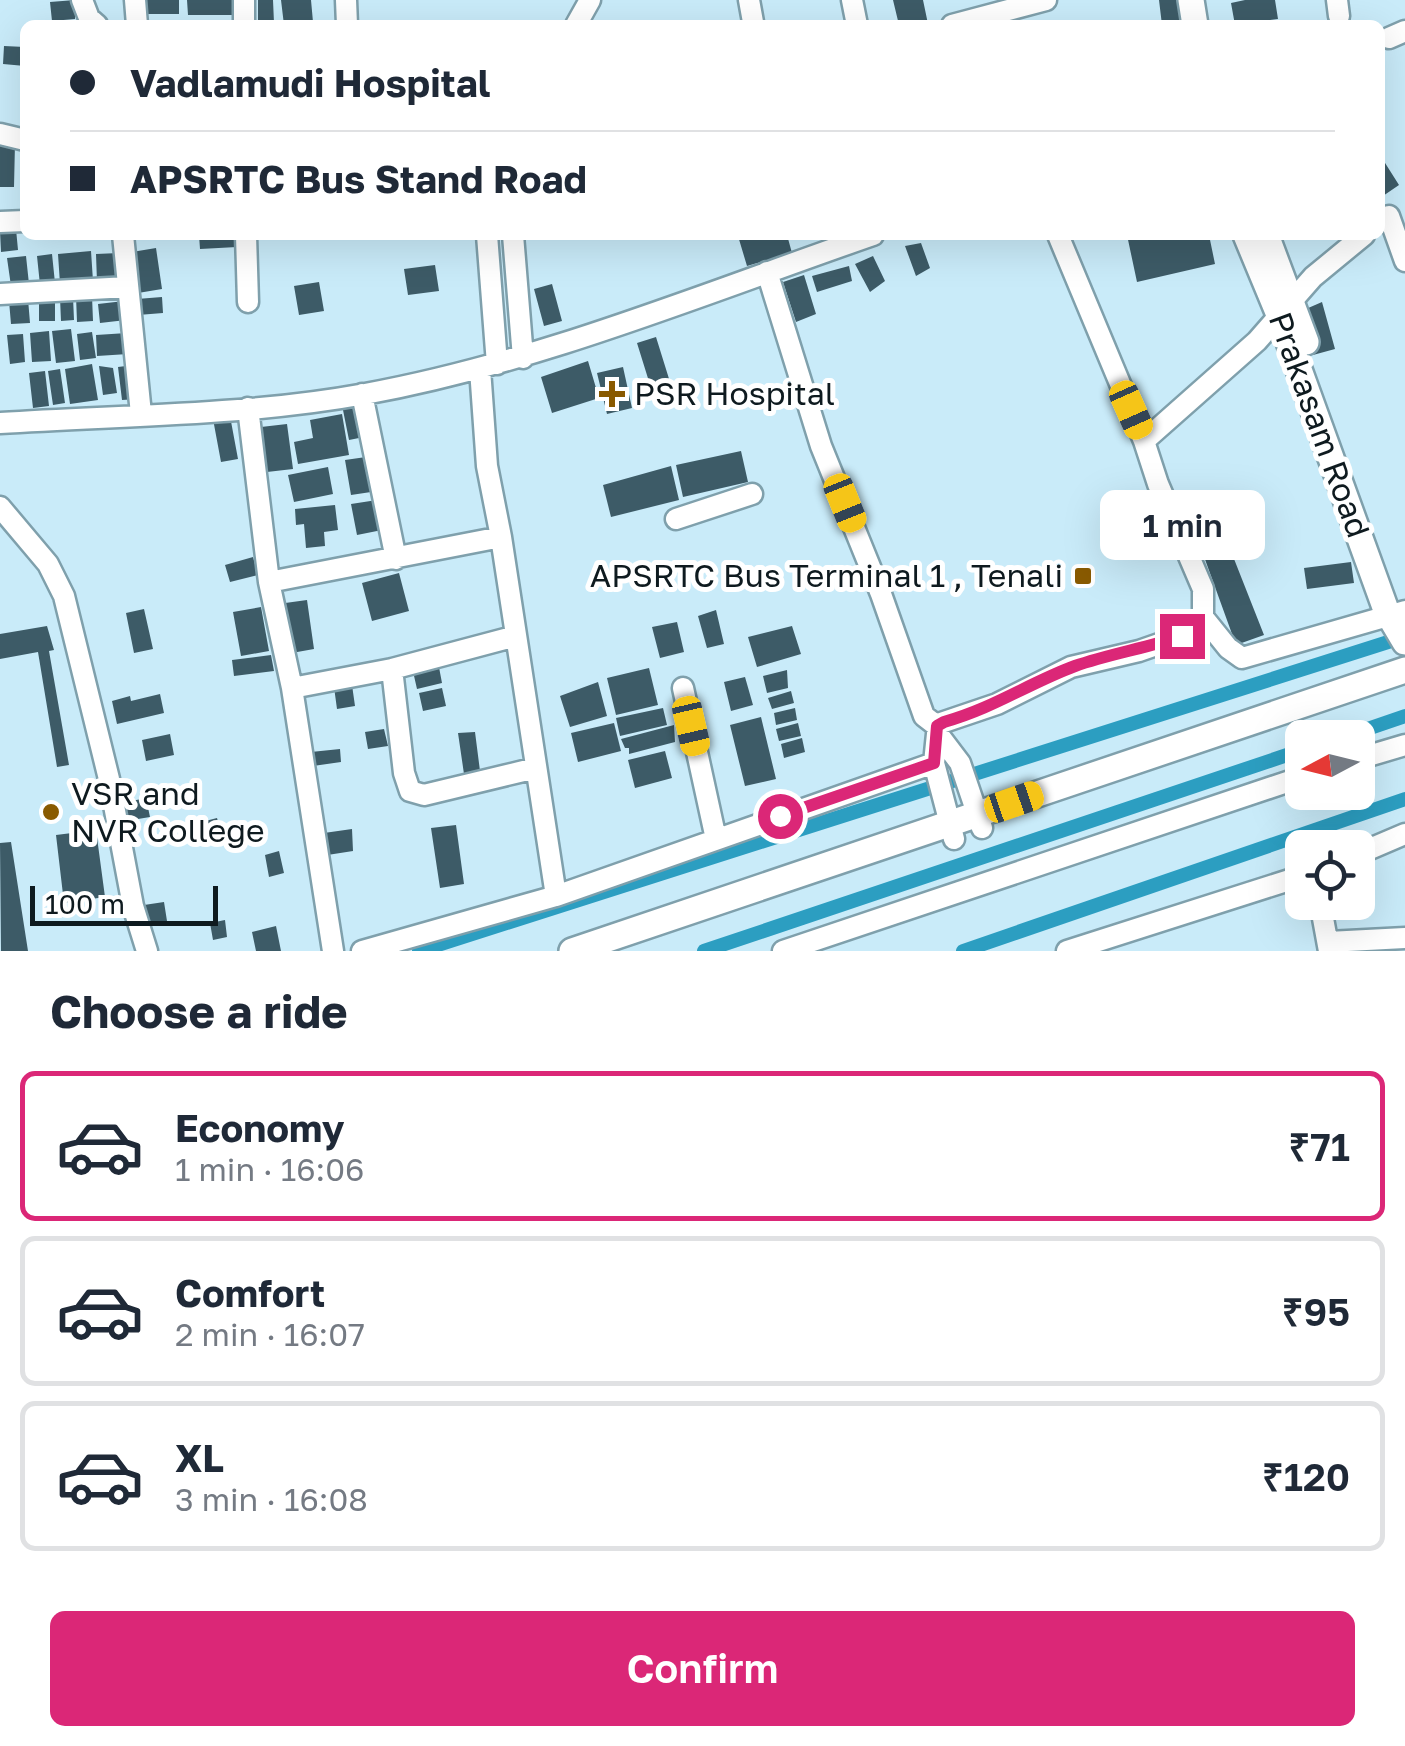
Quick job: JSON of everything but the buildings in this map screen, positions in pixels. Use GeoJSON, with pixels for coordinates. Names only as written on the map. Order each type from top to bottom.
{"type":"FeatureCollection","features":[{"type":"Feature","properties":{"kind":"main road","name":"Prakasam Road"},"geometry":{"type":"LineString","coordinates":[[1249,240],[1287,309]]}},
{"type":"Feature","properties":{"kind":"main road","name":"Prakasam Road"},"geometry":{"type":"LineString","coordinates":[[1267,240],[1386,610],[1398,621]]}},
{"type":"Feature","properties":{"kind":"main road"},"geometry":{"type":"LineString","coordinates":[[617,951],[979,817],[1405,670]]}},
{"type":"Feature","properties":{"kind":"main road"},"geometry":{"type":"LineString","coordinates":[[979,817],[1405,687]]}},
{"type":"Feature","properties":{"kind":"main road"},"geometry":{"type":"LineString","coordinates":[[572,951],[952,827]]}},
{"type":"Feature","properties":{"kind":"street"},"geometry":{"type":"LineString","coordinates":[[971,20],[1046,0]]}},
{"type":"Feature","properties":{"kind":"street"},"geometry":{"type":"LineString","coordinates":[[1391,214],[1403,250]]}},
{"type":"Feature","properties":{"kind":"street"},"geometry":{"type":"LineString","coordinates":[[123,240],[141,414]]}},
{"type":"Feature","properties":{"kind":"street"},"geometry":{"type":"LineString","coordinates":[[246,240],[248,302]]}},
{"type":"Feature","properties":{"kind":"street"},"geometry":{"type":"LineString","coordinates":[[486,240],[487,466],[502,537],[556,896]]}},
{"type":"Feature","properties":{"kind":"street"},"geometry":{"type":"LineString","coordinates":[[513,240],[523,358]]}},
{"type":"Feature","properties":{"kind":"street"},"geometry":{"type":"LineString","coordinates":[[0,422],[248,408],[362,394],[523,358],[859,240]]}},
{"type":"Feature","properties":{"kind":"street"},"geometry":{"type":"LineString","coordinates":[[938,730],[1071,668],[1182,636],[1200,622],[1203,589],[1060,240]]}},
{"type":"Feature","properties":{"kind":"street"},"geometry":{"type":"LineString","coordinates":[[1144,440],[1257,341],[1313,277],[1358,240]]}},
{"type":"Feature","properties":{"kind":"street"},"geometry":{"type":"LineString","coordinates":[[766,272],[822,446],[924,716],[960,763],[979,817]]}},
{"type":"Feature","properties":{"kind":"street"},"geometry":{"type":"LineString","coordinates":[[0,294],[128,288]]}},
{"type":"Feature","properties":{"kind":"street"},"geometry":{"type":"LineString","coordinates":[[362,394],[396,558]]}},
{"type":"Feature","properties":{"kind":"street"},"geometry":{"type":"LineString","coordinates":[[248,408],[270,582],[292,688],[334,951]]}},
{"type":"Feature","properties":{"kind":"street"},"geometry":{"type":"LineString","coordinates":[[676,519],[752,494]]}},
{"type":"Feature","properties":{"kind":"street"},"geometry":{"type":"LineString","coordinates":[[0,507],[48,564],[64,596],[109,779],[133,906],[147,951]]}},
{"type":"Feature","properties":{"kind":"street"},"geometry":{"type":"LineString","coordinates":[[270,582],[502,537]]}},
{"type":"Feature","properties":{"kind":"street"},"geometry":{"type":"LineString","coordinates":[[1200,622],[1242,658],[1398,621]]}},
{"type":"Feature","properties":{"kind":"street"},"geometry":{"type":"LineString","coordinates":[[292,688],[392,669],[516,636]]}},
{"type":"Feature","properties":{"kind":"street"},"geometry":{"type":"LineString","coordinates":[[392,669],[404,773],[410,791],[424,795],[536,768]]}},
{"type":"Feature","properties":{"kind":"street"},"geometry":{"type":"LineString","coordinates":[[683,688],[716,839]]}},
{"type":"Feature","properties":{"kind":"street"},"geometry":{"type":"LineString","coordinates":[[938,730],[935,767],[952,827]]}},
{"type":"Feature","properties":{"kind":"street"},"geometry":{"type":"LineString","coordinates":[[1375,755],[1405,745]]}},
{"type":"Feature","properties":{"kind":"street"},"geometry":{"type":"LineString","coordinates":[[362,951],[556,896],[935,767]]}},
{"type":"Feature","properties":{"kind":"street"},"geometry":{"type":"LineString","coordinates":[[783,951],[1285,783]]}},
{"type":"Feature","properties":{"kind":"street"},"geometry":{"type":"LineString","coordinates":[[1375,847],[1405,834]]}},
{"type":"Feature","properties":{"kind":"street"},"geometry":{"type":"LineString","coordinates":[[1067,951],[1133,940],[1285,882]]}},
{"type":"Feature","properties":{"kind":"street"},"geometry":{"type":"LineString","coordinates":[[1324,920],[1329,946],[1405,938]]}},
{"type":"Feature","properties":{"kind":"waterway"},"geometry":{"type":"LineString","coordinates":[[419,951],[1404,637]]}},
{"type":"Feature","properties":{"kind":"waterway"},"geometry":{"type":"LineString","coordinates":[[1375,726],[1405,716]]}},
{"type":"Feature","properties":{"kind":"waterway"},"geometry":{"type":"LineString","coordinates":[[704,951],[1285,756]]}},
{"type":"Feature","properties":{"kind":"waterway"},"geometry":{"type":"LineString","coordinates":[[963,951],[1405,799]]}},
{"type":"Feature","properties":{"kind":"place","name":"PSR Hospital"},"geometry":{"type":"Point","coordinates":[612,394]}},
{"type":"Feature","properties":{"kind":"place","name":"APSRTC Bus Terminal 1 , Tenali"},"geometry":{"type":"Point","coordinates":[1083,576]}},
{"type":"Feature","properties":{"kind":"place","name":"VSR and NVR College"},"geometry":{"type":"Point","coordinates":[51,812]}},
{"type":"Feature","properties":{"kind":"route"},"geometry":{"type":"LineString","coordinates":[[780,816],[934,763],[937,726],[944,722],[997,704],[1071,668],[1182,636]]}}]}
